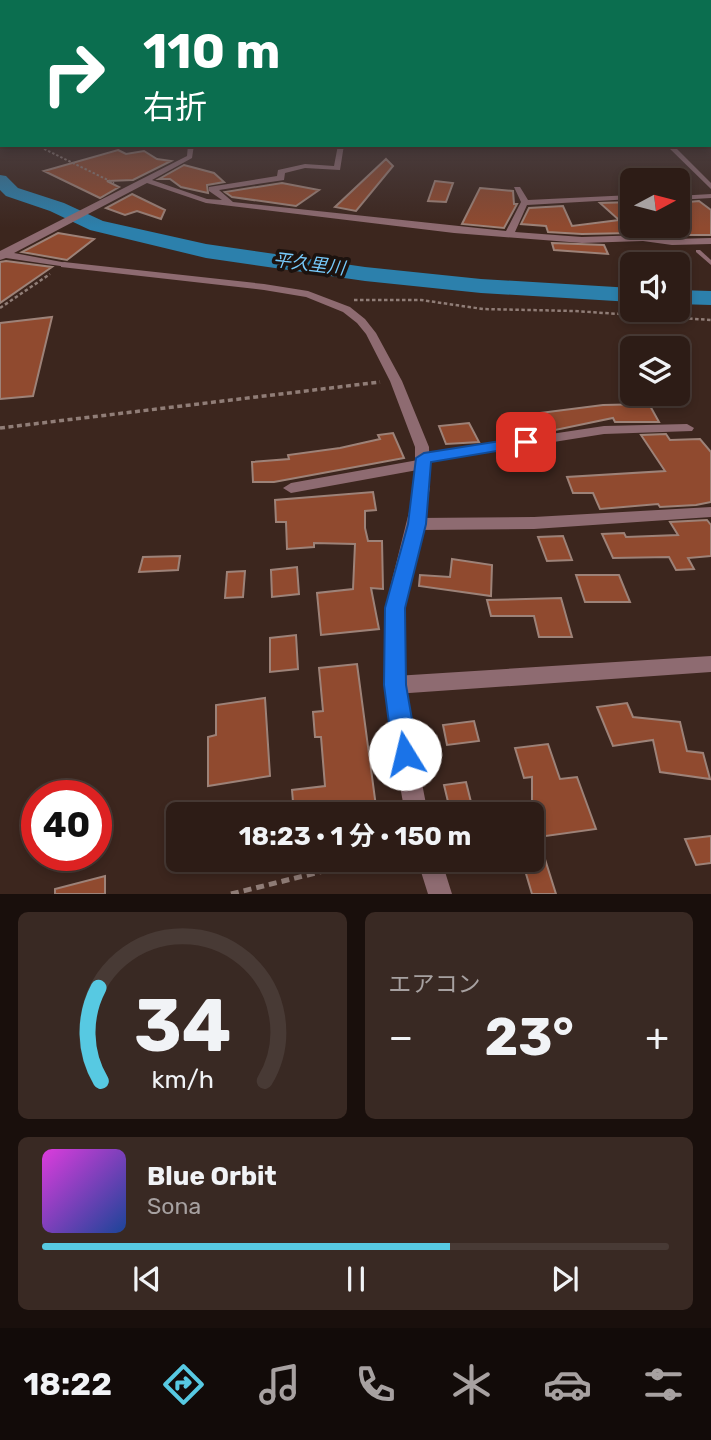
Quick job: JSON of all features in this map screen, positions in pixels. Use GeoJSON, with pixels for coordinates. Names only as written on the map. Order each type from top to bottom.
{"type":"FeatureCollection","features":[{"type":"Feature","properties":{"kind":"street"},"geometry":{"type":"LineString","coordinates":[[2,255],[190,157],[191,147]]}},
{"type":"Feature","properties":{"kind":"street"},"geometry":{"type":"LineString","coordinates":[[229,202],[212,189],[281,178],[281,172],[295,167],[337,168],[341,147]]}},
{"type":"Feature","properties":{"kind":"street"},"geometry":{"type":"LineString","coordinates":[[671,147],[711,187]]}},
{"type":"Feature","properties":{"kind":"street"},"geometry":{"type":"LineString","coordinates":[[146,180],[206,201],[509,235],[582,240],[643,238],[672,242],[711,241]]}},
{"type":"Feature","properties":{"kind":"street"},"geometry":{"type":"LineString","coordinates":[[517,189],[524,203]]}},
{"type":"Feature","properties":{"kind":"street"},"geometry":{"type":"LineString","coordinates":[[690,197],[711,196]]}},
{"type":"Feature","properties":{"kind":"street"},"geometry":{"type":"LineString","coordinates":[[524,203],[620,198]]}},
{"type":"Feature","properties":{"kind":"street"},"geometry":{"type":"LineString","coordinates":[[509,235],[524,203]]}},
{"type":"Feature","properties":{"kind":"street"},"geometry":{"type":"LineString","coordinates":[[2,255],[293,292],[336,304],[351,312],[371,332],[395,380],[422,447],[424,461],[417,524],[395,608],[395,685],[414,802]]}},
{"type":"Feature","properties":{"kind":"street"},"geometry":{"type":"LineString","coordinates":[[291,488],[424,461],[604,430],[687,428]]}},
{"type":"Feature","properties":{"kind":"street"},"geometry":{"type":"LineString","coordinates":[[417,524],[534,523],[711,512]]}},
{"type":"Feature","properties":{"kind":"street"},"geometry":{"type":"LineString","coordinates":[[395,685],[711,664]]}},
{"type":"Feature","properties":{"kind":"street"},"geometry":{"type":"LineString","coordinates":[[433,872],[440,894]]}},
{"type":"Feature","properties":{"kind":"lane"},"geometry":{"type":"LineString","coordinates":[[698,251],[711,263]]}},
{"type":"Feature","properties":{"kind":"path"},"geometry":{"type":"LineString","coordinates":[[40,147],[129,190]]}},
{"type":"Feature","properties":{"kind":"path"},"geometry":{"type":"LineString","coordinates":[[0,308],[64,265]]}},
{"type":"Feature","properties":{"kind":"path"},"geometry":{"type":"LineString","coordinates":[[336,304],[360,299],[386,299],[449,303],[483,309],[574,310],[639,317],[711,320]]}},
{"type":"Feature","properties":{"kind":"path"},"geometry":{"type":"LineString","coordinates":[[0,428],[395,380]]}},
{"type":"Feature","properties":{"kind":"path"},"geometry":{"type":"LineString","coordinates":[[231,894],[320,872]]}},
{"type":"Feature","properties":{"kind":"building"},"geometry":{"type":"Polygon","coordinates":[[[118,150],[126,154],[144,151],[157,159],[171,161],[133,180],[107,181],[119,187],[100,198],[44,171],[118,150]]]}},
{"type":"Feature","properties":{"kind":"building"},"geometry":{"type":"Polygon","coordinates":[[[386,159],[393,166],[356,211],[335,207],[386,159]]]}},
{"type":"Feature","properties":{"kind":"building"},"geometry":{"type":"Polygon","coordinates":[[[184,165],[214,173],[224,182],[207,185],[208,193],[181,187],[170,179],[159,179],[184,165]]]}},
{"type":"Feature","properties":{"kind":"building"},"geometry":{"type":"Polygon","coordinates":[[[435,181],[453,183],[446,202],[428,201],[435,181]]]}},
{"type":"Feature","properties":{"kind":"building"},"geometry":{"type":"Polygon","coordinates":[[[282,183],[319,190],[296,206],[232,197],[225,192],[282,183]]]}},
{"type":"Feature","properties":{"kind":"building"},"geometry":{"type":"Polygon","coordinates":[[[480,188],[513,191],[514,204],[517,204],[504,228],[462,224],[480,188]]]}},
{"type":"Feature","properties":{"kind":"building"},"geometry":{"type":"Polygon","coordinates":[[[132,194],[165,210],[161,219],[137,211],[125,215],[106,208],[132,194]]]}},
{"type":"Feature","properties":{"kind":"building"},"geometry":{"type":"Polygon","coordinates":[[[699,201],[711,210],[711,235],[690,235],[690,202],[699,201]]]}},
{"type":"Feature","properties":{"kind":"building"},"geometry":{"type":"Polygon","coordinates":[[[620,202],[620,233],[548,232],[546,226],[521,224],[529,208],[563,206],[572,226],[619,220],[600,203],[620,202]]]}},
{"type":"Feature","properties":{"kind":"building"},"geometry":{"type":"Polygon","coordinates":[[[58,233],[94,239],[67,260],[22,252],[58,233]]]}},
{"type":"Feature","properties":{"kind":"building"},"geometry":{"type":"Polygon","coordinates":[[[552,243],[604,245],[608,254],[554,250],[552,243]]]}},
{"type":"Feature","properties":{"kind":"building"},"geometry":{"type":"Polygon","coordinates":[[[0,262],[52,267],[0,303],[0,262]]]}},
{"type":"Feature","properties":{"kind":"building"},"geometry":{"type":"Polygon","coordinates":[[[52,317],[33,396],[0,399],[0,323],[52,317]]]}},
{"type":"Feature","properties":{"kind":"building"},"geometry":{"type":"Polygon","coordinates":[[[603,405],[650,406],[659,422],[615,422],[613,418],[541,433],[539,430],[533,431],[524,415],[603,405]]]}},
{"type":"Feature","properties":{"kind":"building"},"geometry":{"type":"Polygon","coordinates":[[[469,423],[479,442],[446,444],[439,426],[469,423]]]}},
{"type":"Feature","properties":{"kind":"building"},"geometry":{"type":"Polygon","coordinates":[[[393,433],[404,458],[274,482],[253,482],[252,462],[289,459],[288,455],[340,448],[380,439],[378,435],[393,433]]]}},
{"type":"Feature","properties":{"kind":"building"},"geometry":{"type":"Polygon","coordinates":[[[666,434],[670,440],[700,439],[711,452],[711,502],[600,509],[593,493],[573,493],[567,477],[665,471],[641,435],[666,434]]]}},
{"type":"Feature","properties":{"kind":"building"},"geometry":{"type":"Polygon","coordinates":[[[373,492],[376,510],[365,511],[365,528],[368,541],[382,541],[383,589],[371,588],[379,629],[321,635],[317,593],[353,589],[355,544],[314,543],[314,547],[287,549],[286,522],[276,522],[275,500],[373,492]]]}},
{"type":"Feature","properties":{"kind":"building"},"geometry":{"type":"Polygon","coordinates":[[[707,520],[711,525],[711,556],[688,558],[694,569],[676,570],[669,557],[613,558],[602,534],[624,533],[626,537],[678,535],[670,522],[707,520]]]}},
{"type":"Feature","properties":{"kind":"building"},"geometry":{"type":"Polygon","coordinates":[[[563,536],[572,560],[547,561],[538,537],[563,536]]]}},
{"type":"Feature","properties":{"kind":"building"},"geometry":{"type":"Polygon","coordinates":[[[180,556],[178,570],[139,572],[143,557],[180,556]]]}},
{"type":"Feature","properties":{"kind":"building"},"geometry":{"type":"Polygon","coordinates":[[[452,559],[492,565],[491,596],[419,586],[420,575],[450,577],[452,559]]]}},
{"type":"Feature","properties":{"kind":"building"},"geometry":{"type":"Polygon","coordinates":[[[297,567],[299,594],[272,597],[271,570],[297,567]]]}},
{"type":"Feature","properties":{"kind":"building"},"geometry":{"type":"Polygon","coordinates":[[[245,571],[243,597],[225,598],[227,572],[245,571]]]}},
{"type":"Feature","properties":{"kind":"building"},"geometry":{"type":"Polygon","coordinates":[[[576,575],[619,575],[630,602],[585,602],[576,575]]]}},
{"type":"Feature","properties":{"kind":"building"},"geometry":{"type":"Polygon","coordinates":[[[561,598],[572,637],[539,637],[534,616],[491,616],[487,600],[561,598]]]}},
{"type":"Feature","properties":{"kind":"building"},"geometry":{"type":"Polygon","coordinates":[[[296,635],[298,669],[270,672],[270,638],[296,635]]]}},
{"type":"Feature","properties":{"kind":"building"},"geometry":{"type":"Polygon","coordinates":[[[357,664],[375,802],[293,802],[292,790],[325,786],[321,737],[315,737],[313,712],[323,711],[319,668],[357,664]]]}},
{"type":"Feature","properties":{"kind":"building"},"geometry":{"type":"Polygon","coordinates":[[[265,698],[270,776],[208,786],[208,737],[216,735],[216,705],[265,698]]]}},
{"type":"Feature","properties":{"kind":"building"},"geometry":{"type":"Polygon","coordinates":[[[627,703],[633,717],[680,722],[687,751],[703,753],[710,779],[660,772],[653,740],[613,746],[597,707],[627,703]]]}},
{"type":"Feature","properties":{"kind":"building"},"geometry":{"type":"Polygon","coordinates":[[[474,721],[479,741],[447,745],[443,725],[474,721]]]}},
{"type":"Feature","properties":{"kind":"building"},"geometry":{"type":"Polygon","coordinates":[[[548,744],[560,779],[577,777],[596,829],[544,836],[544,802],[532,802],[532,777],[524,778],[515,748],[548,744]]]}},
{"type":"Feature","properties":{"kind":"building"},"geometry":{"type":"Polygon","coordinates":[[[466,782],[471,802],[448,802],[444,785],[466,782]]]}},
{"type":"Feature","properties":{"kind":"building"},"geometry":{"type":"Polygon","coordinates":[[[711,836],[711,863],[696,865],[685,839],[711,836]]]}},
{"type":"Feature","properties":{"kind":"building"},"geometry":{"type":"Polygon","coordinates":[[[544,856],[556,894],[532,894],[526,872],[544,872],[544,856]]]}},
{"type":"Feature","properties":{"kind":"building"},"geometry":{"type":"Polygon","coordinates":[[[105,876],[105,894],[55,894],[55,889],[105,876]]]}},
{"type":"Feature","properties":{"kind":"waterway","name":"平久里川"},"geometry":{"type":"LineString","coordinates":[[0,180],[12,192],[57,207],[97,226],[206,251],[365,274],[481,286],[620,294]]}},
{"type":"Feature","properties":{"kind":"waterway","name":"平久里川"},"geometry":{"type":"LineString","coordinates":[[690,297],[711,298]]}},
{"type":"Feature","properties":{"kind":"route"},"geometry":{"type":"LineString","coordinates":[[405,754],[395,685],[395,608],[417,524],[424,458],[526,442]]}}]}
